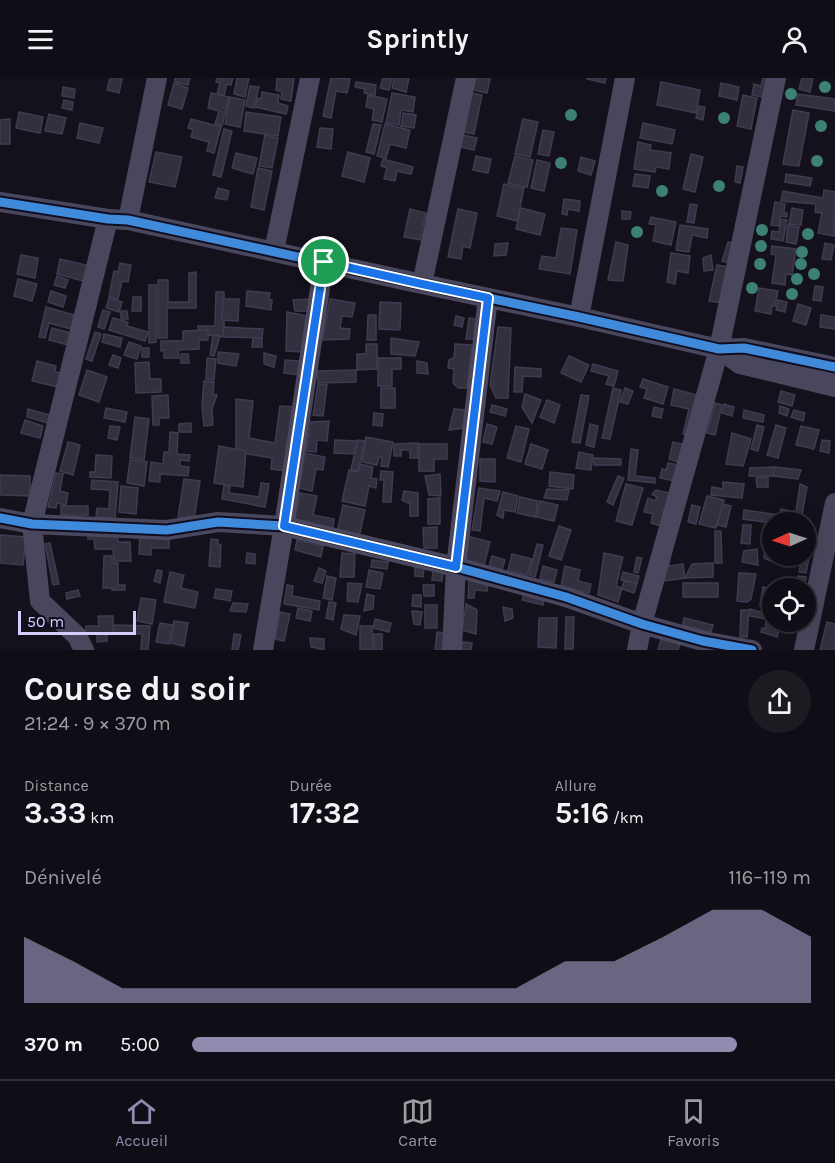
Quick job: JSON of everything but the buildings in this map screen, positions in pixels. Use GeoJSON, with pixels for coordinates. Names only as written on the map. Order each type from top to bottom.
{"type":"FeatureCollection","features":[{"type":"Feature","properties":{"kind":"street"},"geometry":{"type":"LineString","coordinates":[[128,220],[157,78]]}},
{"type":"Feature","properties":{"kind":"street"},"geometry":{"type":"LineString","coordinates":[[274,251],[310,78]]}},
{"type":"Feature","properties":{"kind":"street"},"geometry":{"type":"LineString","coordinates":[[422,284],[466,78]]}},
{"type":"Feature","properties":{"kind":"street"},"geometry":{"type":"LineString","coordinates":[[579,317],[625,78]]}},
{"type":"Feature","properties":{"kind":"street"},"geometry":{"type":"LineString","coordinates":[[637,650],[642,624],[719,349],[776,78]]}},
{"type":"Feature","properties":{"kind":"street"},"geometry":{"type":"LineString","coordinates":[[0,202],[128,220],[719,349],[744,348],[835,367]]}},
{"type":"Feature","properties":{"kind":"street"},"geometry":{"type":"LineString","coordinates":[[84,650],[77,636],[40,601],[32,524],[108,219]]}},
{"type":"Feature","properties":{"kind":"street"},"geometry":{"type":"LineString","coordinates":[[263,650],[324,262]]}},
{"type":"Feature","properties":{"kind":"street"},"geometry":{"type":"LineString","coordinates":[[452,650],[456,567],[488,298]]}},
{"type":"Feature","properties":{"kind":"street"},"geometry":{"type":"LineString","coordinates":[[719,349],[740,364],[835,387]]}},
{"type":"Feature","properties":{"kind":"street"},"geometry":{"type":"LineString","coordinates":[[804,650],[835,503]]}},
{"type":"Feature","properties":{"kind":"street"},"geometry":{"type":"LineString","coordinates":[[0,518],[32,524],[167,530],[218,522],[284,526],[456,567],[566,597],[642,624],[702,641],[752,650]]}},
{"type":"Feature","properties":{"kind":"cycle path"},"geometry":{"type":"LineString","coordinates":[[0,202],[128,220],[719,349],[744,348],[835,367]]}},
{"type":"Feature","properties":{"kind":"cycle path"},"geometry":{"type":"LineString","coordinates":[[0,518],[32,524],[167,530],[218,522],[284,526],[456,567],[566,597],[642,624],[703,641],[752,650]]}},
{"type":"Feature","properties":{"kind":"route"},"geometry":{"type":"LineString","coordinates":[[324,262],[488,298],[456,567],[284,526],[324,262]]}}]}
